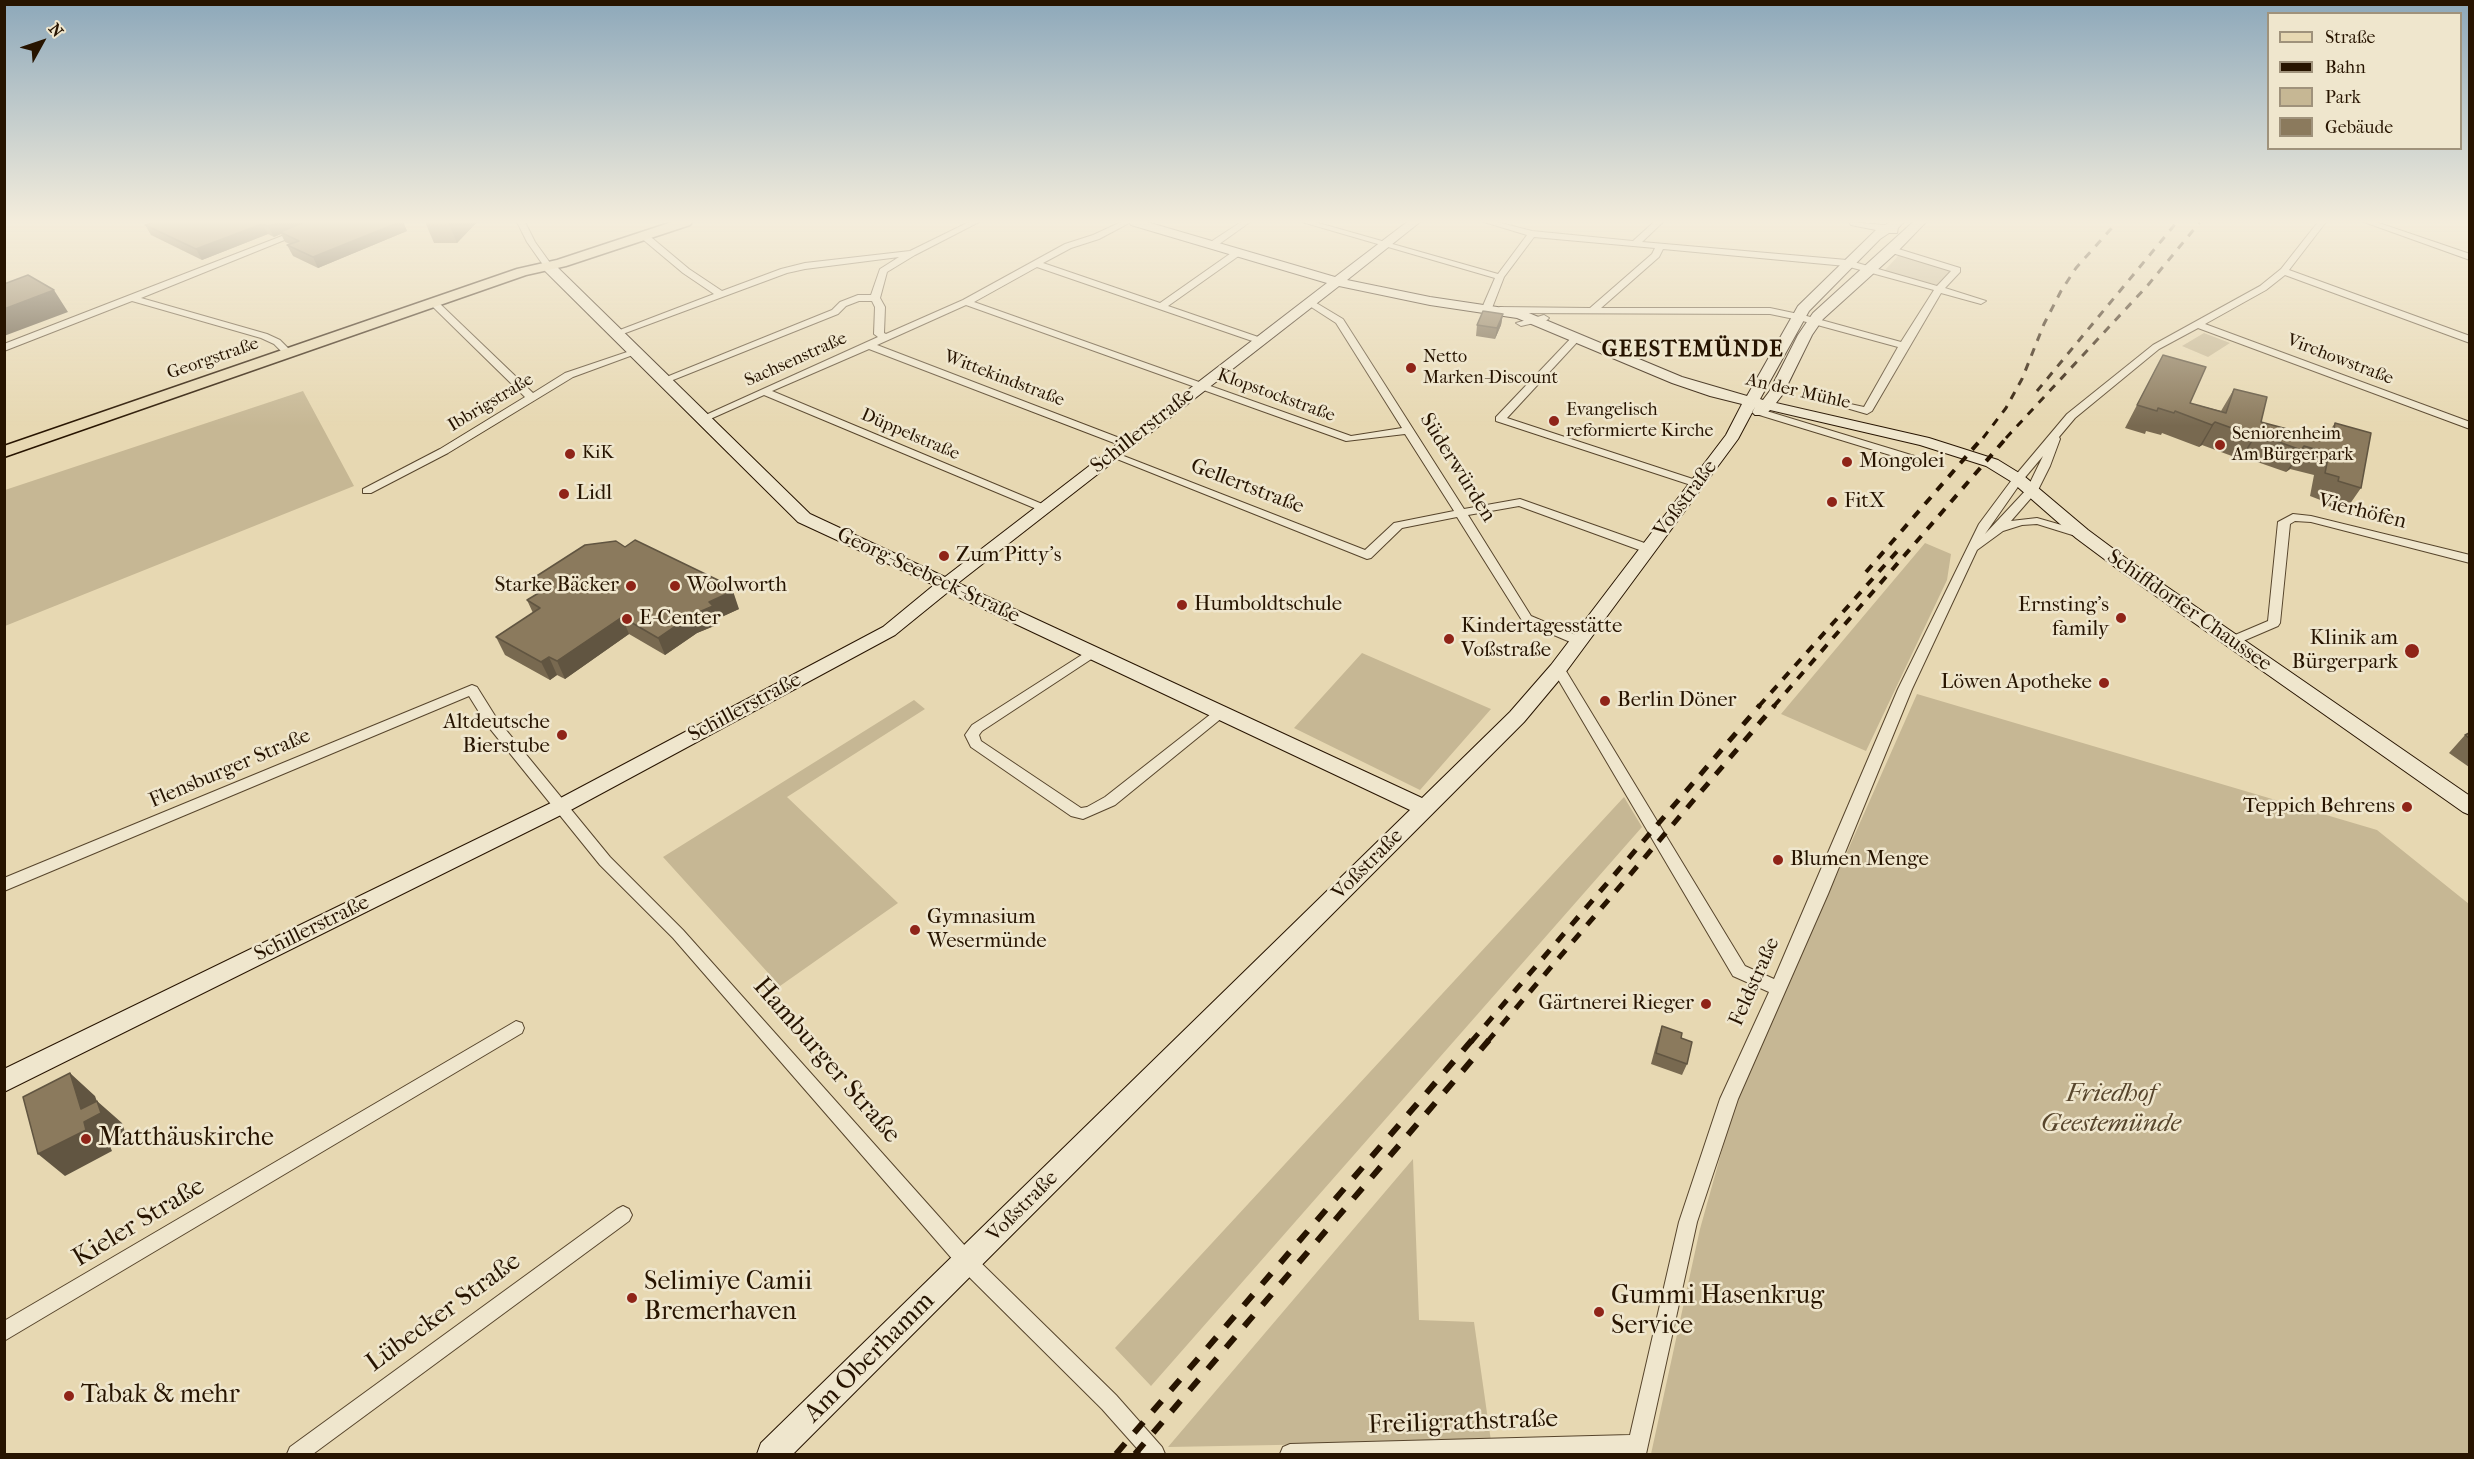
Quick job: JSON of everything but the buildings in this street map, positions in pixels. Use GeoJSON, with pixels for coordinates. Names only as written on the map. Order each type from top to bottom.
{"type":"FeatureCollection","features":[{"type":"Feature","properties":{"kind":"main road","name":"Georgstraße"},"geometry":{"type":"LineString","coordinates":[[4,452],[288,353],[435,304],[487,290]]}},
{"type":"Feature","properties":{"kind":"street"},"geometry":{"type":"LineString","coordinates":[[4,348],[152,290]]}},
{"type":"Feature","properties":{"kind":"street","name":"Georg-Seebeck-Straße"},"geometry":{"type":"LineString","coordinates":[[573,290],[804,518],[1425,808]]}},
{"type":"Feature","properties":{"kind":"street"},"geometry":{"type":"LineString","coordinates":[[714,290],[720,294]]}},
{"type":"Feature","properties":{"kind":"street"},"geometry":{"type":"LineString","coordinates":[[617,333],[730,290]]}},
{"type":"Feature","properties":{"kind":"street"},"geometry":{"type":"LineString","coordinates":[[877,290],[875,298],[880,307],[879,334],[885,338]]}},
{"type":"Feature","properties":{"kind":"street","name":"Sachsenstraße"},"geometry":{"type":"LineString","coordinates":[[704,418],[871,345],[988,290]]}},
{"type":"Feature","properties":{"kind":"street"},"geometry":{"type":"LineString","coordinates":[[1112,290],[1260,341]]}},
{"type":"Feature","properties":{"kind":"street"},"geometry":{"type":"LineString","coordinates":[[1161,307],[1185,290]]}},
{"type":"Feature","properties":{"kind":"street","name":"Schillerstraße"},"geometry":{"type":"LineString","coordinates":[[4,1081],[560,807],[889,631],[1043,508],[1327,290]]}},
{"type":"Feature","properties":{"kind":"street","name":"An der Mühle"},"geometry":{"type":"LineString","coordinates":[[1372,290],[1521,323],[1576,339]]}},
{"type":"Feature","properties":{"kind":"street","name":"An der Mühle"},"geometry":{"type":"LineString","coordinates":[[1377,290],[1430,301],[1494,309],[1537,320],[1677,385],[1756,407],[1917,460]]}},
{"type":"Feature","properties":{"kind":"street"},"geometry":{"type":"LineString","coordinates":[[1498,290],[1494,309],[1770,311],[1800,316],[1904,346]]}},
{"type":"Feature","properties":{"kind":"street"},"geometry":{"type":"LineString","coordinates":[[1521,323],[1590,311],[1615,290]]}},
{"type":"Feature","properties":{"kind":"street"},"geometry":{"type":"LineString","coordinates":[[1756,407],[1803,309],[1821,290]]}},
{"type":"Feature","properties":{"kind":"street"},"geometry":{"type":"LineString","coordinates":[[1756,407],[1776,394],[1814,321],[1848,290]]}},
{"type":"Feature","properties":{"kind":"street"},"geometry":{"type":"LineString","coordinates":[[1841,405],[1867,411],[1938,290]]}},
{"type":"Feature","properties":{"kind":"street"},"geometry":{"type":"LineString","coordinates":[[1943,290],[1982,301]]}},
{"type":"Feature","properties":{"kind":"street","name":"Feldstraße"},"geometry":{"type":"LineString","coordinates":[[1637,1450],[1688,1222],[1729,1099],[1820,894],[1905,689],[1974,549],[1983,526],[2018,479],[2071,416],[2156,347],[2260,290]]}},
{"type":"Feature","properties":{"kind":"street"},"geometry":{"type":"LineString","coordinates":[[2335,290],[2469,340]]}},
{"type":"Feature","properties":{"kind":"street"},"geometry":{"type":"LineString","coordinates":[[132,298],[270,339],[282,346],[288,353]]}},
{"type":"Feature","properties":{"kind":"street"},"geometry":{"type":"LineString","coordinates":[[664,380],[835,312],[850,301],[858,298],[875,298]]}},
{"type":"Feature","properties":{"kind":"street","name":"Klopstockstraße"},"geometry":{"type":"LineString","coordinates":[[966,302],[1350,440],[1409,430]]}},
{"type":"Feature","properties":{"kind":"street","name":"Süderwürden"},"geometry":{"type":"LineString","coordinates":[[1310,303],[1340,321],[1527,619],[1579,641]]}},
{"type":"Feature","properties":{"kind":"street"},"geometry":{"type":"LineString","coordinates":[[435,304],[532,398]]}},
{"type":"Feature","properties":{"kind":"street","name":"Virchowstraße"},"geometry":{"type":"LineString","coordinates":[[2199,325],[2469,426]]}},
{"type":"Feature","properties":{"kind":"street"},"geometry":{"type":"LineString","coordinates":[[1576,339],[1500,419],[1698,484]]}},
{"type":"Feature","properties":{"kind":"street","name":"Wittekindstraße"},"geometry":{"type":"LineString","coordinates":[[871,345],[1126,444]]}},
{"type":"Feature","properties":{"kind":"street","name":"Ibbrigstraße"},"geometry":{"type":"LineString","coordinates":[[367,490],[444,451],[569,375],[636,352]]}},
{"type":"Feature","properties":{"kind":"street","name":"Düppelstraße"},"geometry":{"type":"LineString","coordinates":[[765,392],[1043,508]]}},
{"type":"Feature","properties":{"kind":"street","name":"An der Mühle"},"geometry":{"type":"LineString","coordinates":[[1756,407],[1933,443],[1974,456],[2006,470],[2032,490]]}},
{"type":"Feature","properties":{"kind":"street","name":"Voßstraße"},"geometry":{"type":"LineString","coordinates":[[968,1263],[1517,717],[1558,669],[1756,407]]}},
{"type":"Feature","properties":{"kind":"street","name":"Feldstraße"},"geometry":{"type":"LineString","coordinates":[[1974,549],[1998,529],[2032,490],[2046,466],[2058,431]]}},
{"type":"Feature","properties":{"kind":"street","name":"Gellertstraße"},"geometry":{"type":"LineString","coordinates":[[1112,455],[1367,555],[1398,525],[1461,513]]}},
{"type":"Feature","properties":{"kind":"street","name":"Schiffdorfer Chaussee"},"geometry":{"type":"LineString","coordinates":[[2032,490],[2082,534],[2469,807]]}},
{"type":"Feature","properties":{"kind":"street"},"geometry":{"type":"LineString","coordinates":[[1461,513],[1520,502],[1649,549]]}},
{"type":"Feature","properties":{"kind":"street","name":"Vierhöfen"},"geometry":{"type":"LineString","coordinates":[[2232,641],[2274,623],[2284,522],[2293,517],[2311,519],[2469,559]]}},
{"type":"Feature","properties":{"kind":"street","name":"Feldstraße"},"geometry":{"type":"LineString","coordinates":[[1998,529],[2021,522],[2037,521],[2082,534]]}},
{"type":"Feature","properties":{"kind":"street"},"geometry":{"type":"LineString","coordinates":[[1091,653],[977,728],[972,735],[976,744],[1076,812],[1083,814],[1110,801],[1221,713]]}},
{"type":"Feature","properties":{"kind":"street"},"geometry":{"type":"LineString","coordinates":[[1558,669],[1739,971],[1777,988]]}},
{"type":"Feature","properties":{"kind":"street","name":"Hamburger Straße"},"geometry":{"type":"LineString","coordinates":[[472,690],[492,722],[605,861],[719,979],[968,1263],[1109,1402],[1155,1455]]}},
{"type":"Feature","properties":{"kind":"street","name":"Flensburger Straße"},"geometry":{"type":"LineString","coordinates":[[4,885],[472,690]]}},
{"type":"Feature","properties":{"kind":"street","name":"Kieler Straße"},"geometry":{"type":"LineString","coordinates":[[4,1332],[516,1028]]}},
{"type":"Feature","properties":{"kind":"street","name":"Lübecker Straße"},"geometry":{"type":"LineString","coordinates":[[297,1455],[623,1215]]}},
{"type":"Feature","properties":{"kind":"street","name":"Am Oberhamm"},"geometry":{"type":"LineString","coordinates":[[772,1455],[968,1263]]}},
{"type":"Feature","properties":{"kind":"street","name":"Freiligrathstraße"},"geometry":{"type":"LineString","coordinates":[[1290,1455],[1637,1450]]}},
{"type":"Feature","properties":{"kind":"green space"},"geometry":{"type":"Polygon","coordinates":[[[2204,333],[2230,343],[2208,357],[2182,346],[2204,333]]]}},
{"type":"Feature","properties":{"kind":"green space"},"geometry":{"type":"Polygon","coordinates":[[[303,391],[354,486],[5,626],[5,490],[303,391]]]}},
{"type":"Feature","properties":{"kind":"green space"},"geometry":{"type":"Polygon","coordinates":[[[1925,543],[1951,554],[1947,580],[1866,751],[1781,714],[1925,543]]]}},
{"type":"Feature","properties":{"kind":"green space"},"geometry":{"type":"Polygon","coordinates":[[[1362,653],[1491,709],[1420,790],[1294,728],[1362,653]]]}},
{"type":"Feature","properties":{"kind":"green space","name":"Friedhof Geestemünde"},"geometry":{"type":"Polygon","coordinates":[[[1917,694],[2377,830],[2469,904],[2469,1454],[1651,1454],[1700,1229],[1734,1107],[1917,694]]]}},
{"type":"Feature","properties":{"kind":"green space"},"geometry":{"type":"Polygon","coordinates":[[[914,700],[925,709],[787,797],[898,903],[780,986],[663,857],[914,700]]]}},
{"type":"Feature","properties":{"kind":"green space"},"geometry":{"type":"Polygon","coordinates":[[[1624,797],[1642,827],[1151,1386],[1115,1348],[1624,797]]]}},
{"type":"Feature","properties":{"kind":"green space"},"geometry":{"type":"Polygon","coordinates":[[[1413,1159],[1419,1320],[1474,1322],[1491,1441],[1168,1447],[1413,1159]]]}},
{"type":"Feature","properties":{"kind":"railway"},"geometry":{"type":"LineString","coordinates":[[1983,438],[2006,408],[2022,379],[2044,324],[2062,290]]}},
{"type":"Feature","properties":{"kind":"railway"},"geometry":{"type":"LineString","coordinates":[[2037,391],[2121,290]]}},
{"type":"Feature","properties":{"kind":"railway"},"geometry":{"type":"LineString","coordinates":[[2006,438],[2143,290]]}},
{"type":"Feature","properties":{"kind":"railway"},"geometry":{"type":"LineString","coordinates":[[1866,572],[1984,436]]}},
{"type":"Feature","properties":{"kind":"railway"},"geometry":{"type":"LineString","coordinates":[[1774,706],[2008,436]]}},
{"type":"Feature","properties":{"kind":"railway"},"geometry":{"type":"LineString","coordinates":[[1759,706],[1901,547]]}},
{"type":"Feature","properties":{"kind":"railway"},"geometry":{"type":"LineString","coordinates":[[1471,1042],[1760,705]]}},
{"type":"Feature","properties":{"kind":"railway"},"geometry":{"type":"LineString","coordinates":[[1487,1042],[1775,705]]}},
{"type":"Feature","properties":{"kind":"railway"},"geometry":{"type":"LineString","coordinates":[[1116,1454],[1472,1040]]}},
{"type":"Feature","properties":{"kind":"railway"},"geometry":{"type":"LineString","coordinates":[[1135,1454],[1489,1040]]}},
{"type":"Feature","properties":{"kind":"place","name":"Netto Marken-Discount"},"geometry":{"type":"Point","coordinates":[1411,368]}},
{"type":"Feature","properties":{"kind":"place","name":"Evangelisch reformierte Kirche"},"geometry":{"type":"Point","coordinates":[1554,421]}},
{"type":"Feature","properties":{"kind":"place","name":"Seniorenheim Am Bürgerpark"},"geometry":{"type":"Point","coordinates":[2220,445]}},
{"type":"Feature","properties":{"kind":"place","name":"KiK"},"geometry":{"type":"Point","coordinates":[570,454]}},
{"type":"Feature","properties":{"kind":"place","name":"Mongolei"},"geometry":{"type":"Point","coordinates":[1847,462]}},
{"type":"Feature","properties":{"kind":"place","name":"Lidl"},"geometry":{"type":"Point","coordinates":[564,494]}},
{"type":"Feature","properties":{"kind":"place","name":"FitX"},"geometry":{"type":"Point","coordinates":[1832,502]}},
{"type":"Feature","properties":{"kind":"place","name":"Zum Pitty's"},"geometry":{"type":"Point","coordinates":[944,556]}},
{"type":"Feature","properties":{"kind":"place","name":"Starke Bäcker"},"geometry":{"type":"Point","coordinates":[631,586]}},
{"type":"Feature","properties":{"kind":"place","name":"Woolworth"},"geometry":{"type":"Point","coordinates":[675,586]}},
{"type":"Feature","properties":{"kind":"place","name":"Humboldtschule"},"geometry":{"type":"Point","coordinates":[1182,605]}},
{"type":"Feature","properties":{"kind":"place","name":"Ernsting's family"},"geometry":{"type":"Point","coordinates":[2121,618]}},
{"type":"Feature","properties":{"kind":"place","name":"E-Center"},"geometry":{"type":"Point","coordinates":[627,619]}},
{"type":"Feature","properties":{"kind":"place","name":"Kindertagesstätte Voßstraße"},"geometry":{"type":"Point","coordinates":[1449,639]}},
{"type":"Feature","properties":{"kind":"place","name":"Klinik am Bürgerpark"},"geometry":{"type":"Point","coordinates":[2412,651]}},
{"type":"Feature","properties":{"kind":"place","name":"Löwen Apotheke"},"geometry":{"type":"Point","coordinates":[2104,683]}},
{"type":"Feature","properties":{"kind":"place","name":"Berlin Döner"},"geometry":{"type":"Point","coordinates":[1605,701]}},
{"type":"Feature","properties":{"kind":"place","name":"Altdeutsche Bierstube"},"geometry":{"type":"Point","coordinates":[562,735]}},
{"type":"Feature","properties":{"kind":"place","name":"Teppich Behrens"},"geometry":{"type":"Point","coordinates":[2407,807]}},
{"type":"Feature","properties":{"kind":"place","name":"Blumen Menge"},"geometry":{"type":"Point","coordinates":[1778,860]}},
{"type":"Feature","properties":{"kind":"place","name":"Gymnasium Wesermünde"},"geometry":{"type":"Point","coordinates":[915,930]}},
{"type":"Feature","properties":{"kind":"place","name":"Gärtnerei Rieger"},"geometry":{"type":"Point","coordinates":[1706,1004]}},
{"type":"Feature","properties":{"kind":"place","name":"Matthäuskirche"},"geometry":{"type":"Point","coordinates":[86,1139]}},
{"type":"Feature","properties":{"kind":"place","name":"Selimiye Camii Bremerhaven"},"geometry":{"type":"Point","coordinates":[632,1298]}},
{"type":"Feature","properties":{"kind":"place","name":"Gummi Hasenkrug Service"},"geometry":{"type":"Point","coordinates":[1599,1312]}},
{"type":"Feature","properties":{"kind":"place","name":"Tabak & mehr"},"geometry":{"type":"Point","coordinates":[69,1396]}},
{"type":"Feature","properties":{"kind":"district","name":"GEESTEMÜNDE"},"geometry":{"type":"Point","coordinates":[1693,351]}}]}
